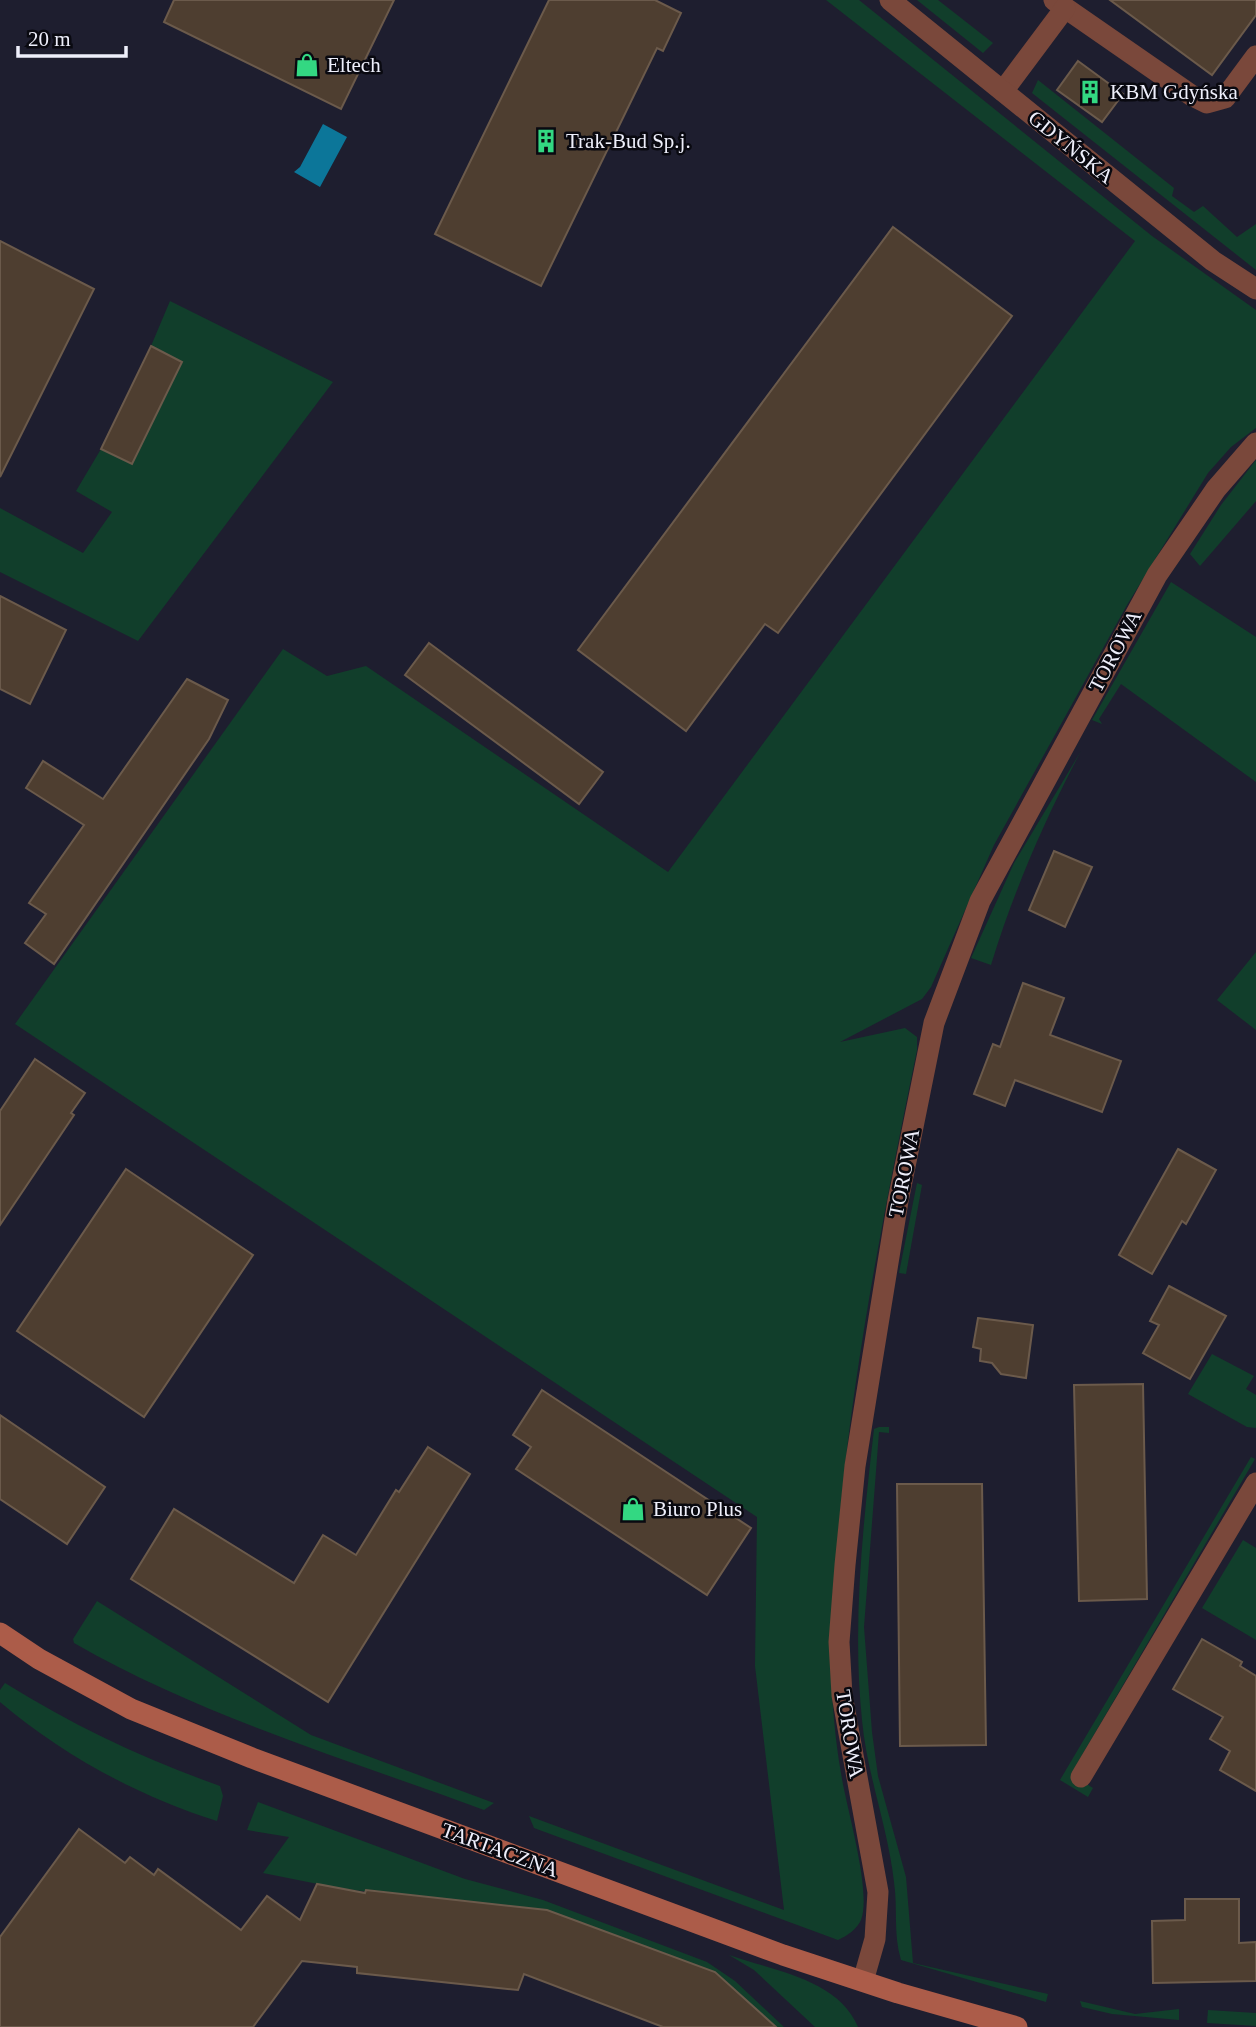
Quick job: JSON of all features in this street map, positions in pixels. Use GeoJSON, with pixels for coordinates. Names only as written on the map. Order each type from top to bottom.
{"type":"FeatureCollection","features":[{"type":"Feature","properties":{"kind":"street","name":"GDYŃSKA"},"geometry":{"type":"LineString","coordinates":[[890,0],[1213,261],[1256,289]]}},
{"type":"Feature","properties":{"kind":"street"},"geometry":{"type":"LineString","coordinates":[[1003,91],[1060,4],[1191,95],[1207,103],[1225,97],[1256,56]]}},
{"type":"Feature","properties":{"kind":"street","name":"TOROWA"},"geometry":{"type":"LineString","coordinates":[[863,1981],[875,1939],[878,1892],[842,1695],[839,1642],[855,1466],[898,1201],[934,1023],[980,901],[1157,575],[1216,489],[1256,443]]}},
{"type":"Feature","properties":{"kind":"street"},"geometry":{"type":"LineString","coordinates":[[1081,1777],[1256,1483]]}},
{"type":"Feature","properties":{"kind":"street","name":"TARTACZNA"},"geometry":{"type":"LineString","coordinates":[[0,1633],[87,1686],[180,1730],[783,1955],[1017,2027]]}},
{"type":"Feature","properties":{"kind":"green space"},"geometry":{"type":"Polygon","coordinates":[[[826,0],[859,0],[1152,236],[1256,310],[1256,428],[1231,447],[1208,473],[1127,605],[994,845],[931,987],[922,999],[840,1042],[905,1028],[917,1037],[917,1050],[863,1333],[847,1447],[835,1566],[831,1647],[834,1720],[841,1773],[861,1870],[864,1907],[857,1926],[838,1940],[534,1828],[529,1816],[784,1910],[755,1666],[757,1517],[15,1024],[283,649],[327,676],[366,666],[668,872],[1135,241],[826,0]]]}},
{"type":"Feature","properties":{"kind":"green space"},"geometry":{"type":"Polygon","coordinates":[[[917,0],[938,0],[993,43],[983,53],[917,0]]]}},
{"type":"Feature","properties":{"kind":"green space"},"geometry":{"type":"Polygon","coordinates":[[[1038,80],[1174,188],[1172,196],[1194,212],[1203,206],[1237,237],[1256,224],[1256,270],[1032,93],[1038,80]]]}},
{"type":"Feature","properties":{"kind":"green space"},"geometry":{"type":"Polygon","coordinates":[[[170,301],[333,382],[138,641],[0,572],[0,508],[83,553],[112,512],[76,491],[101,449],[132,464],[182,363],[151,346],[170,301]]]}},
{"type":"Feature","properties":{"kind":"green space"},"geometry":{"type":"Polygon","coordinates":[[[1256,460],[1256,501],[1200,566],[1190,554],[1221,505],[1256,460]]]}},
{"type":"Feature","properties":{"kind":"green space"},"geometry":{"type":"Polygon","coordinates":[[[1171,582],[1256,637],[1256,782],[1121,684],[1099,719],[1102,724],[1092,720],[1171,582]]]}},
{"type":"Feature","properties":{"kind":"green space"},"geometry":{"type":"Polygon","coordinates":[[[1081,751],[1031,855],[991,965],[971,958],[1014,863],[1081,751]]]}},
{"type":"Feature","properties":{"kind":"green space"},"geometry":{"type":"Polygon","coordinates":[[[1256,952],[1256,1030],[1217,1000],[1256,952]]]}},
{"type":"Feature","properties":{"kind":"green space"},"geometry":{"type":"Polygon","coordinates":[[[917,1183],[922,1185],[906,1274],[899,1273],[917,1183]]]}},
{"type":"Feature","properties":{"kind":"green space"},"geometry":{"type":"Polygon","coordinates":[[[1212,1354],[1254,1376],[1246,1389],[1256,1395],[1256,1428],[1247,1427],[1188,1394],[1212,1354]]]}},
{"type":"Feature","properties":{"kind":"green space"},"geometry":{"type":"Polygon","coordinates":[[[889,1427],[889,1433],[879,1432],[864,1627],[878,1776],[906,1877],[913,1963],[1048,1994],[1046,2002],[901,1960],[891,1862],[868,1761],[859,1684],[863,1538],[874,1429],[889,1427]]]}},
{"type":"Feature","properties":{"kind":"green space"},"geometry":{"type":"Polygon","coordinates":[[[1251,1457],[1255,1459],[1071,1774],[1093,1788],[1088,1797],[1060,1780],[1251,1457]]]}},
{"type":"Feature","properties":{"kind":"green space"},"geometry":{"type":"Polygon","coordinates":[[[1243,1540],[1256,1548],[1256,1640],[1202,1608],[1243,1540]]]}},
{"type":"Feature","properties":{"kind":"green space"},"geometry":{"type":"Polygon","coordinates":[[[97,1601],[311,1735],[494,1803],[484,1810],[327,1754],[172,1693],[122,1669],[74,1643],[73,1639],[97,1601]]]}},
{"type":"Feature","properties":{"kind":"green space"},"geometry":{"type":"Polygon","coordinates":[[[5,1683],[110,1740],[164,1765],[220,1786],[223,1796],[217,1821],[131,1787],[49,1740],[0,1702],[0,1690],[5,1683]]]}},
{"type":"Feature","properties":{"kind":"green space"},"geometry":{"type":"Polygon","coordinates":[[[258,1802],[465,1879],[543,1900],[707,1962],[735,1981],[784,2027],[776,2027],[715,1972],[547,1910],[343,1889],[263,1873],[289,1837],[247,1830],[258,1802]]]}},
{"type":"Feature","properties":{"kind":"green space"},"geometry":{"type":"Polygon","coordinates":[[[729,1955],[784,1972],[820,1987],[849,2011],[858,2027],[815,2027],[754,1970],[729,1955]]]}},
{"type":"Feature","properties":{"kind":"green space"},"geometry":{"type":"Polygon","coordinates":[[[1080,2001],[1135,2014],[1179,2009],[1179,2020],[1112,2014],[1082,2007],[1080,2001]]]}},
{"type":"Feature","properties":{"kind":"green space"},"geometry":{"type":"Polygon","coordinates":[[[1208,2010],[1256,2013],[1256,2026],[1207,2023],[1208,2010]]]}},
{"type":"Feature","properties":{"kind":"water"},"geometry":{"type":"Polygon","coordinates":[[[323,124],[347,137],[320,187],[294,172],[300,167],[323,124]]]}},
{"type":"Feature","properties":{"kind":"building","name":"Eltech"},"geometry":{"type":"Polygon","coordinates":[[[174,0],[394,0],[341,109],[164,22],[174,0]]]}},
{"type":"Feature","properties":{"kind":"building","name":"Trak-Bud Sp.j."},"geometry":{"type":"Polygon","coordinates":[[[549,0],[655,0],[681,13],[663,51],[657,48],[541,286],[435,234],[549,0]]]}},
{"type":"Feature","properties":{"kind":"building"},"geometry":{"type":"Polygon","coordinates":[[[1110,0],[1256,0],[1256,15],[1212,75],[1110,0]]]}},
{"type":"Feature","properties":{"kind":"building","name":"KBM Gdyńska"},"geometry":{"type":"Polygon","coordinates":[[[1078,61],[1123,94],[1102,122],[1057,90],[1078,61]]]}},
{"type":"Feature","properties":{"kind":"building"},"geometry":{"type":"Polygon","coordinates":[[[893,227],[1012,316],[778,633],[765,624],[686,731],[578,650],[893,227]]]}},
{"type":"Feature","properties":{"kind":"building"},"geometry":{"type":"Polygon","coordinates":[[[0,241],[94,289],[0,477],[0,241]]]}},
{"type":"Feature","properties":{"kind":"building"},"geometry":{"type":"Polygon","coordinates":[[[151,346],[182,362],[132,464],[101,449],[151,346]]]}},
{"type":"Feature","properties":{"kind":"building"},"geometry":{"type":"Polygon","coordinates":[[[0,596],[66,630],[30,704],[0,689],[0,596]]]}},
{"type":"Feature","properties":{"kind":"building"},"geometry":{"type":"Polygon","coordinates":[[[429,643],[603,772],[579,804],[405,675],[429,643]]]}},
{"type":"Feature","properties":{"kind":"building"},"geometry":{"type":"Polygon","coordinates":[[[187,679],[228,700],[209,739],[54,964],[25,943],[46,914],[29,903],[84,825],[26,788],[43,761],[103,799],[187,679]]]}},
{"type":"Feature","properties":{"kind":"building"},"geometry":{"type":"Polygon","coordinates":[[[1054,851],[1092,867],[1065,927],[1029,910],[1054,851]]]}},
{"type":"Feature","properties":{"kind":"building"},"geometry":{"type":"Polygon","coordinates":[[[1023,983],[1064,998],[1050,1035],[1121,1061],[1102,1112],[1015,1080],[1005,1106],[974,1094],[993,1044],[1000,1047],[1023,983]]]}},
{"type":"Feature","properties":{"kind":"building"},"geometry":{"type":"Polygon","coordinates":[[[35,1059],[85,1093],[71,1113],[74,1115],[0,1225],[0,1111],[35,1059]]]}},
{"type":"Feature","properties":{"kind":"building"},"geometry":{"type":"Polygon","coordinates":[[[1178,1149],[1216,1170],[1186,1224],[1182,1221],[1152,1274],[1119,1255],[1178,1149]]]}},
{"type":"Feature","properties":{"kind":"building"},"geometry":{"type":"Polygon","coordinates":[[[126,1169],[253,1255],[144,1417],[17,1331],[126,1169]]]}},
{"type":"Feature","properties":{"kind":"building"},"geometry":{"type":"Polygon","coordinates":[[[1169,1286],[1226,1316],[1190,1379],[1143,1353],[1159,1325],[1150,1321],[1169,1286]]]}},
{"type":"Feature","properties":{"kind":"building"},"geometry":{"type":"Polygon","coordinates":[[[978,1318],[1033,1325],[1026,1378],[1001,1374],[992,1363],[980,1361],[981,1349],[973,1347],[978,1318]]]}},
{"type":"Feature","properties":{"kind":"building"},"geometry":{"type":"Polygon","coordinates":[[[1143,1384],[1147,1599],[1079,1601],[1074,1385],[1143,1384]]]}},
{"type":"Feature","properties":{"kind":"building"},"geometry":{"type":"Polygon","coordinates":[[[542,1390],[751,1528],[707,1595],[516,1469],[531,1447],[513,1435],[542,1390]]]}},
{"type":"Feature","properties":{"kind":"building"},"geometry":{"type":"Polygon","coordinates":[[[0,1415],[105,1487],[67,1544],[0,1499],[0,1415]]]}},
{"type":"Feature","properties":{"kind":"building"},"geometry":{"type":"Polygon","coordinates":[[[428,1447],[470,1474],[328,1702],[131,1579],[174,1509],[294,1583],[323,1535],[356,1555],[396,1490],[399,1492],[428,1447]]]}},
{"type":"Feature","properties":{"kind":"building"},"geometry":{"type":"Polygon","coordinates":[[[897,1484],[982,1484],[986,1745],[900,1746],[897,1484]]]}},
{"type":"Feature","properties":{"kind":"building"},"geometry":{"type":"Polygon","coordinates":[[[1202,1639],[1242,1662],[1240,1666],[1256,1676],[1256,1791],[1220,1770],[1230,1751],[1210,1739],[1223,1717],[1173,1689],[1202,1639]]]}},
{"type":"Feature","properties":{"kind":"building"},"geometry":{"type":"Polygon","coordinates":[[[79,1829],[125,1863],[130,1857],[154,1875],[158,1869],[241,1930],[267,1896],[300,1920],[317,1884],[365,1893],[366,1890],[547,1910],[715,1972],[776,2027],[663,2027],[524,1974],[518,1990],[357,1973],[357,1967],[302,1961],[253,2027],[0,2027],[0,1937],[79,1829]]]}},
{"type":"Feature","properties":{"kind":"building"},"geometry":{"type":"Polygon","coordinates":[[[1185,1899],[1239,1899],[1239,1943],[1256,1942],[1256,1981],[1153,1983],[1152,1921],[1185,1920],[1185,1899]]]}},
{"type":"Feature","properties":{"kind":"place","name":"Eltech"},"geometry":{"type":"Point","coordinates":[307,65]}},
{"type":"Feature","properties":{"kind":"place","name":"KBM Gdyńska"},"geometry":{"type":"Point","coordinates":[1090,92]}},
{"type":"Feature","properties":{"kind":"place","name":"Trak-Bud Sp.j."},"geometry":{"type":"Point","coordinates":[546,141]}},
{"type":"Feature","properties":{"kind":"place","name":"Biuro Plus"},"geometry":{"type":"Point","coordinates":[633,1509]}}]}
